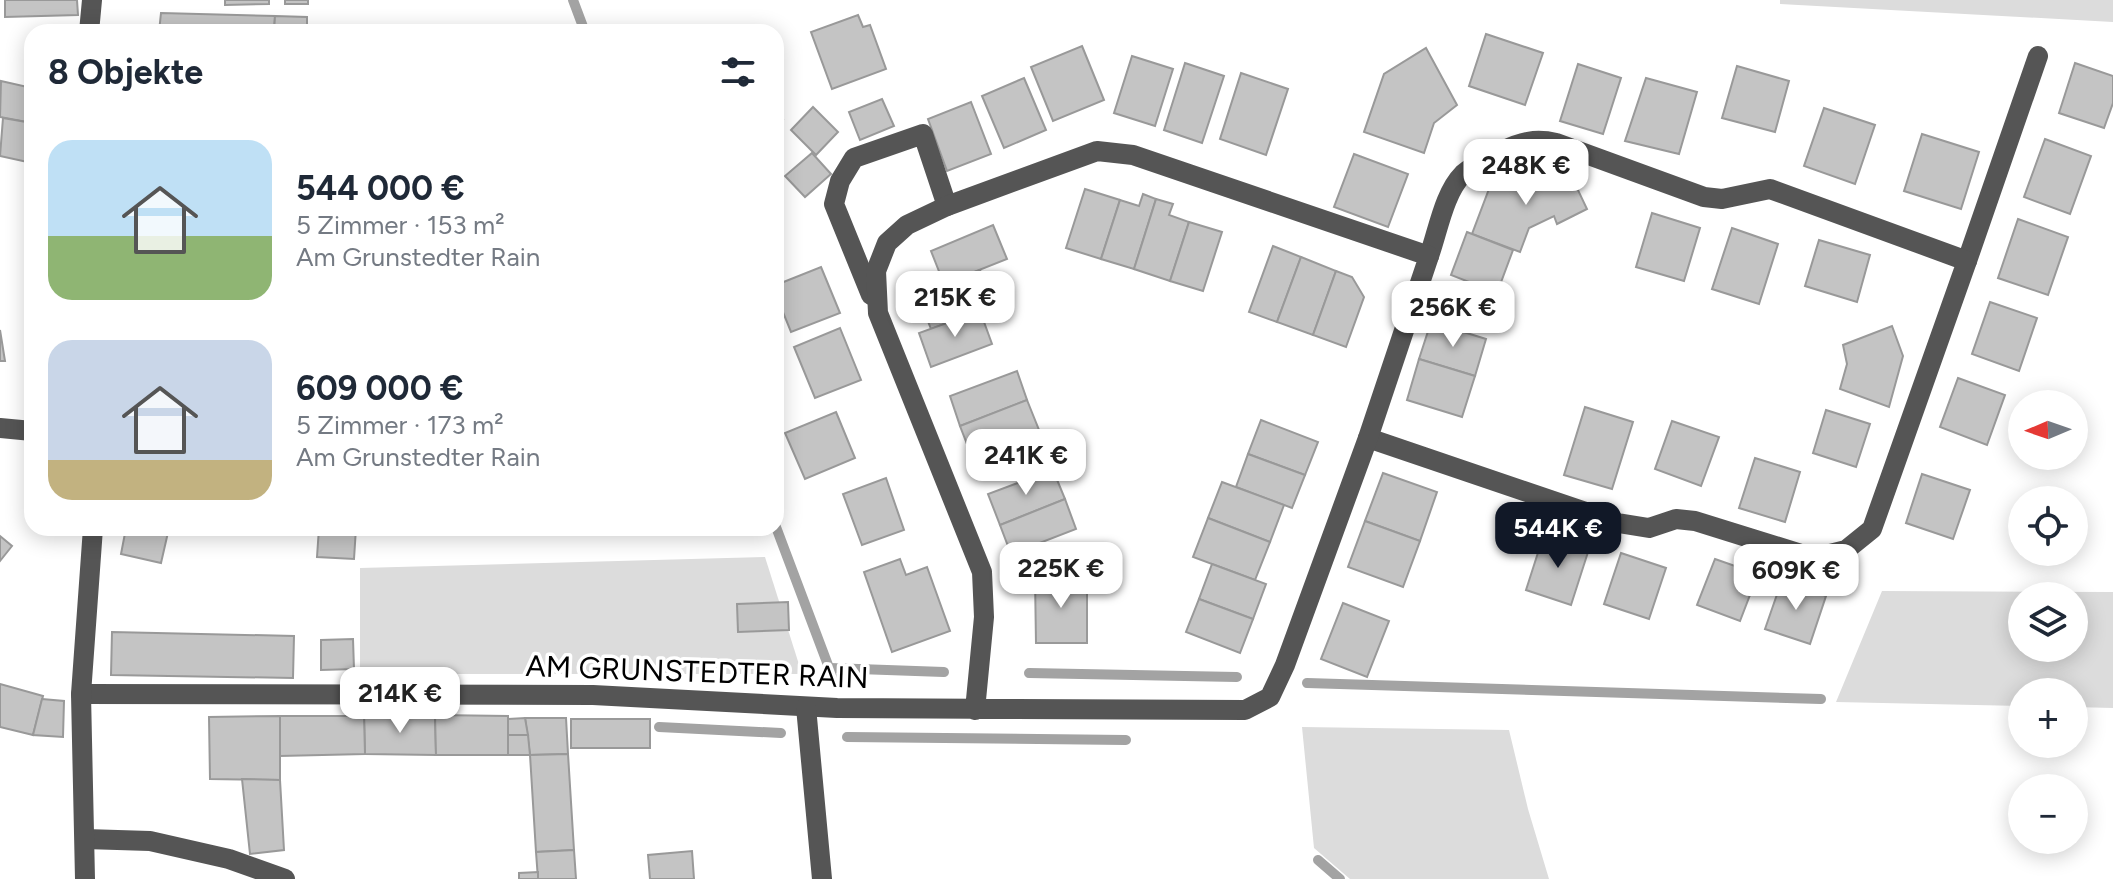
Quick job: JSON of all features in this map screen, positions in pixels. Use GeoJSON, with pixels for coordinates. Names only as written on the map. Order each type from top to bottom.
{"type":"FeatureCollection","features":[{"type":"Feature","properties":{"kind":"street"},"geometry":{"type":"LineString","coordinates":[[90,24],[92,0]]}},
{"type":"Feature","properties":{"kind":"street"},"geometry":{"type":"LineString","coordinates":[[1368,438],[1618,523],[1649,528],[1676,519],[1695,521],[1814,558],[1846,550],[1872,529],[2038,56]]}},
{"type":"Feature","properties":{"kind":"street"},"geometry":{"type":"LineString","coordinates":[[947,206],[923,134],[854,158],[840,181],[834,204],[982,572],[984,617],[975,710]]}},
{"type":"Feature","properties":{"kind":"street","name":"AM GRUNSTEDTER RAIN"},"geometry":{"type":"LineString","coordinates":[[81,694],[593,695],[806,707],[1245,710],[1270,697],[1285,665],[1368,438],[1450,195],[1461,175],[1477,164],[1517,144],[1538,139],[1704,197],[1722,199],[1770,189],[1967,261]]}},
{"type":"Feature","properties":{"kind":"street"},"geometry":{"type":"LineString","coordinates":[[878,313],[876,271],[887,243],[907,225],[947,206],[1097,151],[1133,155],[1429,256]]}},
{"type":"Feature","properties":{"kind":"street"},"geometry":{"type":"LineString","coordinates":[[0,428],[24,430]]}},
{"type":"Feature","properties":{"kind":"street"},"geometry":{"type":"LineString","coordinates":[[85,879],[81,694],[92,536]]}},
{"type":"Feature","properties":{"kind":"street"},"geometry":{"type":"LineString","coordinates":[[806,707],[822,879]]}},
{"type":"Feature","properties":{"kind":"street"},"geometry":{"type":"LineString","coordinates":[[85,839],[150,841],[229,859],[285,879]]}},
{"type":"Feature","properties":{"kind":"shaded area"},"geometry":{"type":"Polygon","coordinates":[[[1780,0],[2113,0],[2113,22],[1780,4],[1780,0]]]}},
{"type":"Feature","properties":{"kind":"shaded area"},"geometry":{"type":"Polygon","coordinates":[[[765,557],[802,674],[360,674],[360,568],[765,557]]]}},
{"type":"Feature","properties":{"kind":"shaded area"},"geometry":{"type":"Polygon","coordinates":[[[1882,591],[2008,592],[2008,662],[2088,662],[2088,592],[2113,592],[2113,708],[2088,707],[2088,678],[2008,678],[2008,706],[1836,702],[1882,591]]]}},
{"type":"Feature","properties":{"kind":"shaded area"},"geometry":{"type":"Polygon","coordinates":[[[1302,727],[1509,730],[1549,879],[1350,879],[1314,848],[1302,727]]]}},
{"type":"Feature","properties":{"kind":"building"},"geometry":{"type":"Polygon","coordinates":[[[5,0],[77,0],[78,15],[5,17],[5,0]]]}},
{"type":"Feature","properties":{"kind":"building"},"geometry":{"type":"Polygon","coordinates":[[[225,0],[269,0],[269,4],[225,5],[225,0]]]}},
{"type":"Feature","properties":{"kind":"building"},"geometry":{"type":"Polygon","coordinates":[[[285,0],[308,0],[308,4],[285,4],[285,0]]]}},
{"type":"Feature","properties":{"kind":"building"},"geometry":{"type":"Polygon","coordinates":[[[161,13],[275,16],[274,24],[160,24],[161,13]]]}},
{"type":"Feature","properties":{"kind":"building"},"geometry":{"type":"Polygon","coordinates":[[[858,15],[863,27],[870,25],[886,69],[832,89],[811,32],[858,15]]]}},
{"type":"Feature","properties":{"kind":"building"},"geometry":{"type":"Polygon","coordinates":[[[275,16],[307,17],[307,24],[274,24],[275,16]]]}},
{"type":"Feature","properties":{"kind":"building"},"geometry":{"type":"Polygon","coordinates":[[[1486,34],[1543,53],[1525,105],[1469,86],[1486,34]]]}},
{"type":"Feature","properties":{"kind":"building"},"geometry":{"type":"Polygon","coordinates":[[[1082,46],[1104,100],[1053,121],[1031,67],[1082,46]]]}},
{"type":"Feature","properties":{"kind":"building"},"geometry":{"type":"Polygon","coordinates":[[[1426,48],[1457,105],[1434,123],[1424,153],[1364,132],[1384,74],[1426,48]]]}},
{"type":"Feature","properties":{"kind":"building"},"geometry":{"type":"Polygon","coordinates":[[[1132,56],[1173,69],[1155,126],[1114,113],[1132,56]]]}},
{"type":"Feature","properties":{"kind":"building"},"geometry":{"type":"Polygon","coordinates":[[[1185,63],[1224,76],[1202,143],[1164,130],[1185,63]]]}},
{"type":"Feature","properties":{"kind":"building"},"geometry":{"type":"Polygon","coordinates":[[[2075,63],[2113,76],[2113,103],[2104,128],[2059,113],[2075,63]]]}},
{"type":"Feature","properties":{"kind":"building"},"geometry":{"type":"Polygon","coordinates":[[[1578,64],[1621,78],[1603,134],[1560,121],[1578,64]]]}},
{"type":"Feature","properties":{"kind":"building"},"geometry":{"type":"Polygon","coordinates":[[[1737,66],[1789,81],[1775,132],[1722,118],[1737,66]]]}},
{"type":"Feature","properties":{"kind":"building"},"geometry":{"type":"Polygon","coordinates":[[[1241,73],[1288,89],[1266,155],[1220,139],[1241,73]]]}},
{"type":"Feature","properties":{"kind":"building"},"geometry":{"type":"Polygon","coordinates":[[[1024,78],[1046,130],[1004,148],[982,96],[1024,78]]]}},
{"type":"Feature","properties":{"kind":"building"},"geometry":{"type":"Polygon","coordinates":[[[1646,78],[1697,92],[1679,154],[1625,141],[1646,78]]]}},
{"type":"Feature","properties":{"kind":"building"},"geometry":{"type":"Polygon","coordinates":[[[1,81],[24,86],[24,122],[0,117],[1,81]]]}},
{"type":"Feature","properties":{"kind":"building"},"geometry":{"type":"Polygon","coordinates":[[[882,99],[894,126],[860,140],[849,112],[882,99]]]}},
{"type":"Feature","properties":{"kind":"building"},"geometry":{"type":"Polygon","coordinates":[[[971,102],[991,154],[947,171],[928,119],[971,102]]]}},
{"type":"Feature","properties":{"kind":"building"},"geometry":{"type":"Polygon","coordinates":[[[813,107],[838,132],[816,155],[791,130],[813,107]]]}},
{"type":"Feature","properties":{"kind":"building"},"geometry":{"type":"Polygon","coordinates":[[[1824,108],[1875,125],[1855,184],[1804,166],[1824,108]]]}},
{"type":"Feature","properties":{"kind":"building"},"geometry":{"type":"Polygon","coordinates":[[[3,118],[24,122],[24,161],[0,156],[3,118]]]}},
{"type":"Feature","properties":{"kind":"building"},"geometry":{"type":"Polygon","coordinates":[[[1922,134],[1979,152],[1961,209],[1904,191],[1922,134]]]}},
{"type":"Feature","properties":{"kind":"building"},"geometry":{"type":"Polygon","coordinates":[[[2045,139],[2091,156],[2070,214],[2024,197],[2045,139]]]}},
{"type":"Feature","properties":{"kind":"building"},"geometry":{"type":"Polygon","coordinates":[[[812,153],[831,174],[805,197],[785,176],[812,153]]]}},
{"type":"Feature","properties":{"kind":"building"},"geometry":{"type":"Polygon","coordinates":[[[1354,154],[1408,174],[1388,227],[1334,207],[1354,154]]]}},
{"type":"Feature","properties":{"kind":"building"},"geometry":{"type":"Polygon","coordinates":[[[1532,168],[1539,184],[1568,169],[1587,209],[1557,224],[1554,216],[1529,228],[1520,252],[1472,234],[1489,189],[1532,168]]]}},
{"type":"Feature","properties":{"kind":"building"},"geometry":{"type":"Polygon","coordinates":[[[1085,189],[1120,200],[1101,259],[1066,248],[1085,189]]]}},
{"type":"Feature","properties":{"kind":"building"},"geometry":{"type":"Polygon","coordinates":[[[1143,194],[1156,199],[1134,269],[1101,259],[1120,200],[1139,206],[1143,194]]]}},
{"type":"Feature","properties":{"kind":"building"},"geometry":{"type":"Polygon","coordinates":[[[1156,199],[1173,204],[1169,215],[1189,222],[1170,281],[1134,269],[1156,199]]]}},
{"type":"Feature","properties":{"kind":"building"},"geometry":{"type":"Polygon","coordinates":[[[1652,213],[1700,228],[1684,281],[1636,267],[1652,213]]]}},
{"type":"Feature","properties":{"kind":"building"},"geometry":{"type":"Polygon","coordinates":[[[2018,219],[2068,237],[2048,295],[1998,278],[2018,219]]]}},
{"type":"Feature","properties":{"kind":"building"},"geometry":{"type":"Polygon","coordinates":[[[1189,222],[1222,232],[1203,291],[1170,281],[1189,222]]]}},
{"type":"Feature","properties":{"kind":"building"},"geometry":{"type":"Polygon","coordinates":[[[993,225],[1007,259],[944,284],[931,251],[993,225]]]}},
{"type":"Feature","properties":{"kind":"building"},"geometry":{"type":"Polygon","coordinates":[[[1732,228],[1778,244],[1759,304],[1712,289],[1732,228]]]}},
{"type":"Feature","properties":{"kind":"building"},"geometry":{"type":"Polygon","coordinates":[[[1467,232],[1513,250],[1497,293],[1451,275],[1467,232]]]}},
{"type":"Feature","properties":{"kind":"building"},"geometry":{"type":"Polygon","coordinates":[[[1819,240],[1870,255],[1857,302],[1805,286],[1819,240]]]}},
{"type":"Feature","properties":{"kind":"building"},"geometry":{"type":"Polygon","coordinates":[[[1273,246],[1301,257],[1277,322],[1249,312],[1273,246]]]}},
{"type":"Feature","properties":{"kind":"building"},"geometry":{"type":"Polygon","coordinates":[[[1301,257],[1336,271],[1313,335],[1277,322],[1301,257]]]}},
{"type":"Feature","properties":{"kind":"building"},"geometry":{"type":"Polygon","coordinates":[[[821,267],[840,313],[791,332],[784,315],[784,282],[821,267]]]}},
{"type":"Feature","properties":{"kind":"building"},"geometry":{"type":"Polygon","coordinates":[[[980,270],[993,306],[931,329],[917,293],[980,270]]]}},
{"type":"Feature","properties":{"kind":"building"},"geometry":{"type":"Polygon","coordinates":[[[1336,271],[1352,277],[1364,297],[1346,347],[1313,335],[1336,271]]]}},
{"type":"Feature","properties":{"kind":"building"},"geometry":{"type":"Polygon","coordinates":[[[1990,302],[2037,318],[2019,371],[1972,354],[1990,302]]]}},
{"type":"Feature","properties":{"kind":"building"},"geometry":{"type":"Polygon","coordinates":[[[980,311],[992,344],[931,367],[919,333],[980,311]]]}},
{"type":"Feature","properties":{"kind":"building"},"geometry":{"type":"Polygon","coordinates":[[[1431,322],[1486,339],[1475,376],[1419,359],[1431,322]]]}},
{"type":"Feature","properties":{"kind":"building"},"geometry":{"type":"Polygon","coordinates":[[[1892,326],[1903,356],[1889,407],[1840,389],[1847,364],[1843,345],[1892,326]]]}},
{"type":"Feature","properties":{"kind":"building"},"geometry":{"type":"Polygon","coordinates":[[[840,328],[861,380],[815,398],[794,347],[840,328]]]}},
{"type":"Feature","properties":{"kind":"building"},"geometry":{"type":"Polygon","coordinates":[[[0,330],[5,361],[0,361],[0,330]]]}},
{"type":"Feature","properties":{"kind":"building"},"geometry":{"type":"Polygon","coordinates":[[[1419,359],[1475,376],[1462,417],[1407,400],[1419,359]]]}},
{"type":"Feature","properties":{"kind":"building"},"geometry":{"type":"Polygon","coordinates":[[[1017,371],[1027,400],[960,426],[950,396],[1017,371]]]}},
{"type":"Feature","properties":{"kind":"building"},"geometry":{"type":"Polygon","coordinates":[[[1958,378],[2005,395],[1987,445],[1940,427],[1958,378]]]}},
{"type":"Feature","properties":{"kind":"building"},"geometry":{"type":"Polygon","coordinates":[[[1027,400],[1039,430],[972,457],[960,426],[1027,400]]]}},
{"type":"Feature","properties":{"kind":"building"},"geometry":{"type":"Polygon","coordinates":[[[1585,407],[1633,422],[1612,489],[1564,475],[1585,407]]]}},
{"type":"Feature","properties":{"kind":"building"},"geometry":{"type":"Polygon","coordinates":[[[1826,410],[1870,424],[1856,467],[1813,453],[1826,410]]]}},
{"type":"Feature","properties":{"kind":"building"},"geometry":{"type":"Polygon","coordinates":[[[836,412],[855,458],[805,479],[785,433],[836,412]]]}},
{"type":"Feature","properties":{"kind":"building"},"geometry":{"type":"Polygon","coordinates":[[[1261,420],[1318,442],[1305,475],[1248,454],[1261,420]]]}},
{"type":"Feature","properties":{"kind":"building"},"geometry":{"type":"Polygon","coordinates":[[[1672,421],[1719,437],[1701,486],[1655,469],[1672,421]]]}},
{"type":"Feature","properties":{"kind":"building"},"geometry":{"type":"Polygon","coordinates":[[[1248,454],[1305,475],[1292,508],[1236,487],[1248,454]]]}},
{"type":"Feature","properties":{"kind":"building"},"geometry":{"type":"Polygon","coordinates":[[[1755,458],[1800,472],[1785,522],[1739,508],[1755,458]]]}},
{"type":"Feature","properties":{"kind":"building"},"geometry":{"type":"Polygon","coordinates":[[[1053,470],[1065,499],[1000,525],[988,494],[1053,470]]]}},
{"type":"Feature","properties":{"kind":"building"},"geometry":{"type":"Polygon","coordinates":[[[1383,473],[1437,492],[1420,541],[1365,521],[1383,473]]]}},
{"type":"Feature","properties":{"kind":"building"},"geometry":{"type":"Polygon","coordinates":[[[1922,474],[1970,490],[1953,539],[1906,523],[1922,474]]]}},
{"type":"Feature","properties":{"kind":"building"},"geometry":{"type":"Polygon","coordinates":[[[886,478],[904,530],[862,545],[843,494],[886,478]]]}},
{"type":"Feature","properties":{"kind":"building"},"geometry":{"type":"Polygon","coordinates":[[[1222,482],[1284,505],[1270,542],[1208,518],[1222,482]]]}},
{"type":"Feature","properties":{"kind":"building"},"geometry":{"type":"Polygon","coordinates":[[[1065,499],[1076,529],[1011,554],[1000,525],[1065,499]]]}},
{"type":"Feature","properties":{"kind":"building"},"geometry":{"type":"Polygon","coordinates":[[[1208,518],[1270,542],[1255,580],[1193,557],[1208,518]]]}},
{"type":"Feature","properties":{"kind":"building"},"geometry":{"type":"Polygon","coordinates":[[[1365,521],[1420,541],[1403,587],[1348,567],[1365,521]]]}},
{"type":"Feature","properties":{"kind":"building"},"geometry":{"type":"Polygon","coordinates":[[[1544,534],[1589,549],[1571,605],[1526,590],[1544,534]]]}},
{"type":"Feature","properties":{"kind":"building"},"geometry":{"type":"Polygon","coordinates":[[[0,536],[12,546],[0,561],[0,536]]]}},
{"type":"Feature","properties":{"kind":"building"},"geometry":{"type":"Polygon","coordinates":[[[124,536],[167,536],[161,563],[121,554],[124,536]]]}},
{"type":"Feature","properties":{"kind":"building"},"geometry":{"type":"Polygon","coordinates":[[[318,536],[355,536],[354,559],[317,557],[318,536]]]}},
{"type":"Feature","properties":{"kind":"building"},"geometry":{"type":"Polygon","coordinates":[[[1621,553],[1666,568],[1649,619],[1604,604],[1621,553]]]}},
{"type":"Feature","properties":{"kind":"building"},"geometry":{"type":"Polygon","coordinates":[[[900,559],[906,575],[927,567],[950,631],[892,652],[864,572],[900,559]]]}},
{"type":"Feature","properties":{"kind":"building"},"geometry":{"type":"Polygon","coordinates":[[[1715,559],[1758,574],[1740,621],[1697,605],[1715,559]]]}},
{"type":"Feature","properties":{"kind":"building"},"geometry":{"type":"Polygon","coordinates":[[[1212,564],[1266,584],[1253,619],[1199,599],[1212,564]]]}},
{"type":"Feature","properties":{"kind":"building"},"geometry":{"type":"Polygon","coordinates":[[[1087,577],[1087,643],[1036,643],[1035,578],[1087,577]]]}},
{"type":"Feature","properties":{"kind":"building"},"geometry":{"type":"Polygon","coordinates":[[[1782,580],[1826,596],[1810,644],[1765,629],[1782,580]]]}},
{"type":"Feature","properties":{"kind":"building"},"geometry":{"type":"Polygon","coordinates":[[[1199,599],[1253,619],[1240,653],[1186,632],[1199,599]]]}},
{"type":"Feature","properties":{"kind":"building"},"geometry":{"type":"Polygon","coordinates":[[[788,602],[789,630],[738,632],[737,604],[788,602]]]}},
{"type":"Feature","properties":{"kind":"building"},"geometry":{"type":"Polygon","coordinates":[[[1343,603],[1389,621],[1367,677],[1321,659],[1343,603]]]}},
{"type":"Feature","properties":{"kind":"building"},"geometry":{"type":"Polygon","coordinates":[[[112,632],[294,636],[293,678],[111,675],[112,632]]]}},
{"type":"Feature","properties":{"kind":"building"},"geometry":{"type":"Polygon","coordinates":[[[353,639],[354,669],[321,670],[321,640],[353,639]]]}},
{"type":"Feature","properties":{"kind":"building"},"geometry":{"type":"Polygon","coordinates":[[[0,684],[43,696],[33,735],[0,727],[0,684]]]}},
{"type":"Feature","properties":{"kind":"building"},"geometry":{"type":"Polygon","coordinates":[[[42,699],[64,701],[63,737],[33,735],[42,699]]]}},
{"type":"Feature","properties":{"kind":"building"},"geometry":{"type":"Polygon","coordinates":[[[435,715],[436,755],[365,754],[364,716],[435,715]]]}},
{"type":"Feature","properties":{"kind":"building"},"geometry":{"type":"Polygon","coordinates":[[[435,715],[508,716],[508,755],[436,755],[435,715]]]}},
{"type":"Feature","properties":{"kind":"building"},"geometry":{"type":"Polygon","coordinates":[[[280,716],[280,780],[210,779],[209,717],[280,716]]]}},
{"type":"Feature","properties":{"kind":"building"},"geometry":{"type":"Polygon","coordinates":[[[280,716],[364,716],[365,754],[280,756],[280,716]]]}},
{"type":"Feature","properties":{"kind":"building"},"geometry":{"type":"Polygon","coordinates":[[[525,718],[566,718],[568,754],[530,755],[525,718]]]}},
{"type":"Feature","properties":{"kind":"building"},"geometry":{"type":"Polygon","coordinates":[[[525,718],[528,735],[508,735],[508,719],[525,718]]]}},
{"type":"Feature","properties":{"kind":"building"},"geometry":{"type":"Polygon","coordinates":[[[571,719],[650,719],[650,748],[571,748],[571,719]]]}},
{"type":"Feature","properties":{"kind":"building"},"geometry":{"type":"Polygon","coordinates":[[[508,735],[528,735],[530,755],[508,755],[508,735]]]}},
{"type":"Feature","properties":{"kind":"building"},"geometry":{"type":"Polygon","coordinates":[[[568,754],[574,850],[536,852],[530,755],[568,754]]]}},
{"type":"Feature","properties":{"kind":"building"},"geometry":{"type":"Polygon","coordinates":[[[242,779],[280,780],[284,850],[250,854],[242,779]]]}},
{"type":"Feature","properties":{"kind":"building"},"geometry":{"type":"Polygon","coordinates":[[[574,850],[576,879],[538,879],[536,852],[574,850]]]}},
{"type":"Feature","properties":{"kind":"building"},"geometry":{"type":"Polygon","coordinates":[[[692,851],[694,879],[650,879],[648,855],[692,851]]]}},
{"type":"Feature","properties":{"kind":"building"},"geometry":{"type":"Polygon","coordinates":[[[538,872],[538,879],[519,879],[519,873],[538,872]]]}},
{"type":"Feature","properties":{"kind":"waterway"},"geometry":{"type":"LineString","coordinates":[[573,0],[582,24]]}},
{"type":"Feature","properties":{"kind":"waterway"},"geometry":{"type":"LineString","coordinates":[[779,536],[834,681]]}},
{"type":"Feature","properties":{"kind":"waterway"},"geometry":{"type":"LineString","coordinates":[[830,668],[944,672]]}},
{"type":"Feature","properties":{"kind":"waterway"},"geometry":{"type":"LineString","coordinates":[[1029,673],[1237,677]]}},
{"type":"Feature","properties":{"kind":"waterway"},"geometry":{"type":"LineString","coordinates":[[1307,683],[1821,699]]}},
{"type":"Feature","properties":{"kind":"waterway"},"geometry":{"type":"LineString","coordinates":[[659,727],[781,733]]}},
{"type":"Feature","properties":{"kind":"waterway"},"geometry":{"type":"LineString","coordinates":[[847,737],[1126,740]]}},
{"type":"Feature","properties":{"kind":"waterway"},"geometry":{"type":"LineString","coordinates":[[1318,860],[1340,879]]}}]}
